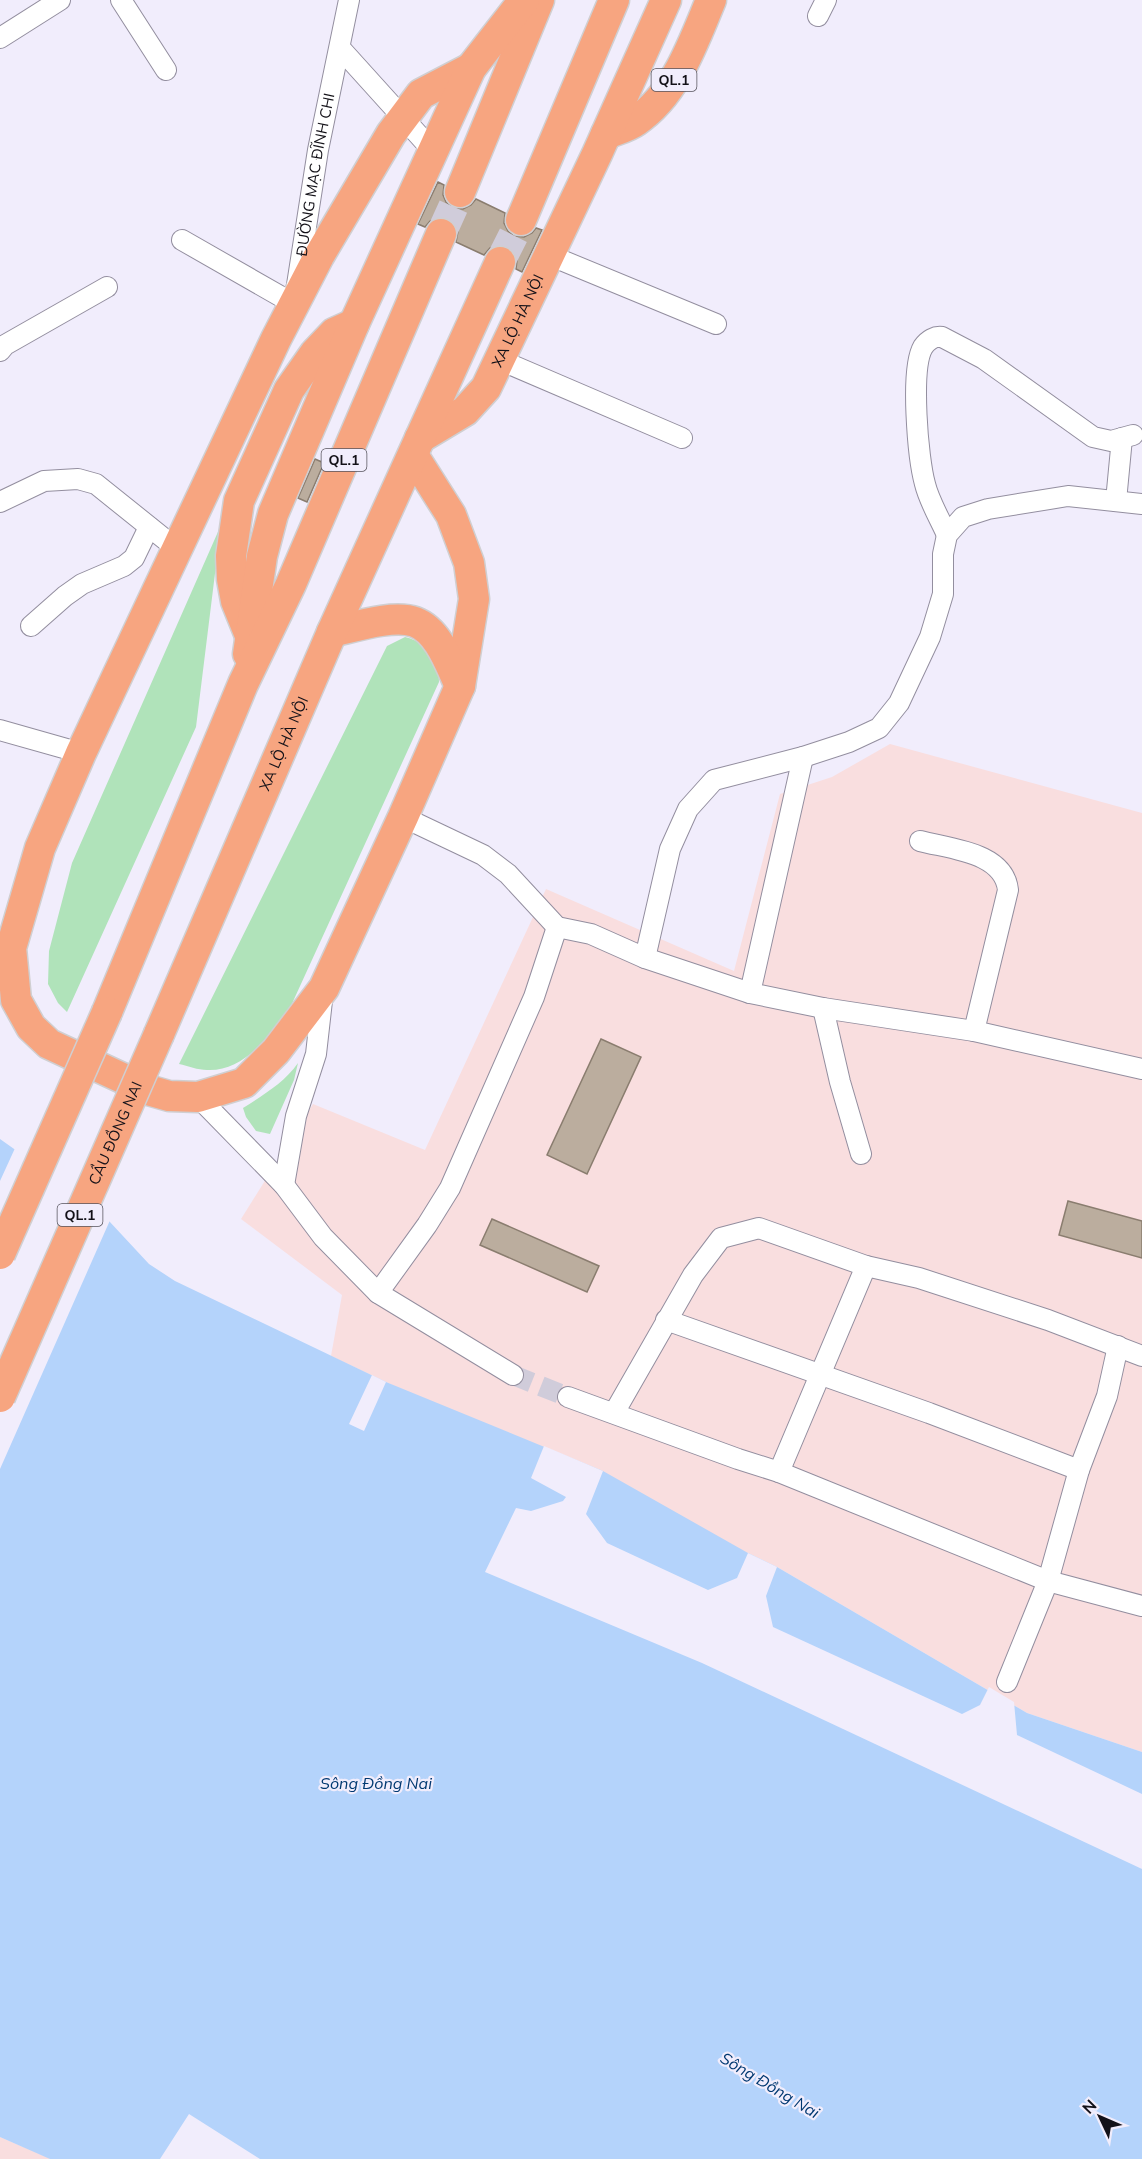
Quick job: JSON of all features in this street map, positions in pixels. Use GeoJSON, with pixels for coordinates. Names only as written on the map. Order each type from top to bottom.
{"type":"FeatureCollection","features":[{"type":"Feature","properties":{"kind":"highway","name":"QL.1"},"geometry":{"type":"LineString","coordinates":[[243,684],[250,637],[236,601],[231,556],[239,501],[289,390],[334,333],[354,324],[471,68],[524,0]]}},
{"type":"Feature","properties":{"kind":"highway"},"geometry":{"type":"LineString","coordinates":[[460,192],[539,0]]}},
{"type":"Feature","properties":{"kind":"highway"},"geometry":{"type":"LineString","coordinates":[[521,220],[614,0]]}},
{"type":"Feature","properties":{"kind":"highway","name":"XA LỘ HÀ NỘI"},"geometry":{"type":"LineString","coordinates":[[416,446],[465,411],[486,388],[606,134],[666,0]]}},
{"type":"Feature","properties":{"kind":"highway","name":"QL.1"},"geometry":{"type":"LineString","coordinates":[[606,134],[635,123],[658,104],[681,67],[711,0]]}},
{"type":"Feature","properties":{"kind":"highway","name":"QL.1"},"geometry":{"type":"LineString","coordinates":[[294,304],[319,256],[403,117],[421,94],[471,68]]}},
{"type":"Feature","properties":{"kind":"highway","name":"QL.1"},"geometry":{"type":"LineString","coordinates":[[0,1254],[107,1012],[243,684],[291,584],[441,234]]}},
{"type":"Feature","properties":{"kind":"highway","name":"XA LỘ HÀ NỘI"},"geometry":{"type":"LineString","coordinates":[[159,1034],[332,632],[500,262]]}},
{"type":"Feature","properties":{"kind":"highway"},"geometry":{"type":"LineString","coordinates":[[294,304],[81,753],[40,848],[11,948],[16,1000],[31,1026],[49,1044],[148,1090],[169,1096],[198,1097],[244,1083],[276,1051],[324,988],[403,817],[460,686],[474,599],[469,562],[451,515],[416,446]]}},
{"type":"Feature","properties":{"kind":"highway"},"geometry":{"type":"LineString","coordinates":[[332,632],[392,620],[415,622],[431,634],[444,652],[460,686]]}},
{"type":"Feature","properties":{"kind":"highway","name":"CẦU ĐỒNG NAI"},"geometry":{"type":"LineString","coordinates":[[0,1397],[159,1034]]}},
{"type":"Feature","properties":{"kind":"street"},"geometry":{"type":"LineString","coordinates":[[0,38],[60,0]]}},
{"type":"Feature","properties":{"kind":"street"},"geometry":{"type":"LineString","coordinates":[[121,0],[166,70]]}},
{"type":"Feature","properties":{"kind":"street","name":"ĐƯỜNG MẠC ĐĨNH CHI"},"geometry":{"type":"LineString","coordinates":[[294,304],[318,150],[349,0]]}},
{"type":"Feature","properties":{"kind":"street"},"geometry":{"type":"LineString","coordinates":[[340,48],[433,151]]}},
{"type":"Feature","properties":{"kind":"street"},"geometry":{"type":"LineString","coordinates":[[182,240],[294,304]]}},
{"type":"Feature","properties":{"kind":"street"},"geometry":{"type":"LineString","coordinates":[[549,255],[716,324]]}},
{"type":"Feature","properties":{"kind":"street"},"geometry":{"type":"LineString","coordinates":[[0,351],[4,345],[107,287]]}},
{"type":"Feature","properties":{"kind":"street"},"geometry":{"type":"LineString","coordinates":[[947,535],[925,485],[915,387],[923,347],[936,336],[984,359],[1093,437],[1111,441],[1127,437],[1116,501]]}},
{"type":"Feature","properties":{"kind":"street"},"geometry":{"type":"LineString","coordinates":[[500,360],[682,438]]}},
{"type":"Feature","properties":{"kind":"street"},"geometry":{"type":"LineString","coordinates":[[4,494],[44,481],[78,479],[96,484],[177,549]]}},
{"type":"Feature","properties":{"kind":"street"},"geometry":{"type":"LineString","coordinates":[[645,958],[670,849],[688,809],[714,780],[803,757],[849,742],[879,728],[899,703],[930,637],[943,594],[943,554],[947,535],[963,517],[988,509],[1068,496],[1142,504]]}},
{"type":"Feature","properties":{"kind":"street"},"geometry":{"type":"LineString","coordinates":[[31,626],[82,584],[124,566],[134,558],[149,527]]}},
{"type":"Feature","properties":{"kind":"street"},"geometry":{"type":"LineString","coordinates":[[0,730],[81,753]]}},
{"type":"Feature","properties":{"kind":"street"},"geometry":{"type":"LineString","coordinates":[[750,993],[803,757]]}},
{"type":"Feature","properties":{"kind":"street"},"geometry":{"type":"LineString","coordinates":[[403,817],[483,855],[508,874],[557,927],[591,934],[645,958],[750,993],[823,1008],[974,1031],[1142,1069]]}},
{"type":"Feature","properties":{"kind":"street"},"geometry":{"type":"LineString","coordinates":[[920,841],[984,857],[1007,879],[1008,890],[974,1031]]}},
{"type":"Feature","properties":{"kind":"street"},"geometry":{"type":"LineString","coordinates":[[378,1293],[427,1225],[450,1188],[534,997],[557,927]]}},
{"type":"Feature","properties":{"kind":"street"},"geometry":{"type":"LineString","coordinates":[[284,1185],[296,1116],[316,1054],[324,988]]}},
{"type":"Feature","properties":{"kind":"street"},"geometry":{"type":"LineString","coordinates":[[823,1008],[840,1082],[861,1154]]}},
{"type":"Feature","properties":{"kind":"street"},"geometry":{"type":"LineString","coordinates":[[198,1097],[284,1185],[322,1237],[378,1293],[513,1375]]}},
{"type":"Feature","properties":{"kind":"street"},"geometry":{"type":"LineString","coordinates":[[614,1413],[693,1275],[721,1238],[759,1228],[866,1266],[919,1278],[1142,1356]]}},
{"type":"Feature","properties":{"kind":"street"},"geometry":{"type":"LineString","coordinates":[[779,1472],[866,1266]]}},
{"type":"Feature","properties":{"kind":"street"},"geometry":{"type":"LineString","coordinates":[[666,1320],[928,1413],[1079,1470]]}},
{"type":"Feature","properties":{"kind":"street"},"geometry":{"type":"LineString","coordinates":[[1007,1682],[1048,1581],[1079,1470],[1107,1396],[1118,1346]]}},
{"type":"Feature","properties":{"kind":"street"},"geometry":{"type":"LineString","coordinates":[[568,1397],[738,1460],[779,1472],[1048,1581],[1142,1606]]}},
{"type":"Feature","properties":{"kind":"shaded area"},"geometry":{"type":"Polygon","coordinates":[[[890,744],[1142,813],[1142,1752],[1027,1713],[777,1567],[331,1356],[342,1295],[241,1219],[313,1104],[425,1150],[546,889],[734,971],[780,794],[832,777],[890,744]]]}},
{"type":"Feature","properties":{"kind":"shaded area"},"geometry":{"type":"Polygon","coordinates":[[[0,2137],[47,2157],[50,2159],[0,2159],[0,2137]]]}},
{"type":"Feature","properties":{"kind":"green space"},"geometry":{"type":"Polygon","coordinates":[[[221,525],[196,727],[67,1012],[58,1003],[48,984],[49,951],[72,863],[221,525]]]}},
{"type":"Feature","properties":{"kind":"green space"},"geometry":{"type":"Polygon","coordinates":[[[405,637],[421,643],[432,652],[439,673],[439,682],[290,1008],[255,1050],[233,1065],[207,1070],[179,1064],[387,646],[405,637]]]}},
{"type":"Feature","properties":{"kind":"green space"},"geometry":{"type":"Polygon","coordinates":[[[298,1063],[294,1080],[270,1134],[256,1131],[246,1117],[243,1108],[280,1083],[298,1063]]]}},
{"type":"Feature","properties":{"kind":"water","name":"Sông Đồng Nai"},"geometry":{"type":"Polygon","coordinates":[[[0,1139],[96,1207],[149,1264],[175,1281],[386,1382],[603,1471],[777,1567],[1027,1713],[1142,1752],[1142,2159],[50,2159],[0,2137],[0,1139]]]}},
{"type":"Feature","properties":{"kind":"pier"},"geometry":{"type":"Polygon","coordinates":[[[16,1146],[98,1205],[111,1218],[0,1469],[0,1181],[16,1146]]]}},
{"type":"Feature","properties":{"kind":"pier"},"geometry":{"type":"Polygon","coordinates":[[[372,1375],[386,1382],[364,1431],[349,1424],[372,1375]]]}},
{"type":"Feature","properties":{"kind":"pier"},"geometry":{"type":"Polygon","coordinates":[[[544,1446],[603,1471],[586,1514],[607,1543],[708,1590],[737,1578],[748,1553],[777,1567],[766,1596],[773,1627],[962,1714],[980,1705],[989,1687],[1014,1702],[1017,1735],[1142,1794],[1142,1869],[702,1663],[485,1572],[516,1508],[531,1511],[563,1501],[566,1497],[531,1478],[544,1446]]]}},
{"type":"Feature","properties":{"kind":"pier"},"geometry":{"type":"Polygon","coordinates":[[[189,2114],[260,2159],[160,2159],[189,2114]]]}},
{"type":"Feature","properties":{"kind":"building"},"geometry":{"type":"Polygon","coordinates":[[[438,182],[444,185],[443,195],[446,202],[453,208],[463,209],[476,199],[505,213],[504,223],[514,236],[524,237],[536,228],[542,230],[522,272],[516,269],[517,260],[514,252],[508,247],[498,245],[490,248],[484,255],[456,242],[458,231],[455,224],[448,218],[438,217],[425,227],[418,224],[438,182]]]}},
{"type":"Feature","properties":{"kind":"building"},"geometry":{"type":"Polygon","coordinates":[[[315,459],[324,463],[307,502],[298,498],[315,459]]]}},
{"type":"Feature","properties":{"kind":"building"},"geometry":{"type":"Polygon","coordinates":[[[601,1039],[641,1057],[587,1174],[547,1155],[601,1039]]]}},
{"type":"Feature","properties":{"kind":"building"},"geometry":{"type":"Polygon","coordinates":[[[1068,1201],[1142,1221],[1142,1258],[1059,1235],[1068,1201]]]}},
{"type":"Feature","properties":{"kind":"building"},"geometry":{"type":"Polygon","coordinates":[[[492,1219],[599,1266],[587,1292],[480,1245],[492,1219]]]}},
{"type":"Feature","properties":{"kind":"tunnel"},"geometry":{"type":"LineString","coordinates":[[441,234],[460,192]]}},
{"type":"Feature","properties":{"kind":"tunnel"},"geometry":{"type":"LineString","coordinates":[[500,262],[521,220]]}},
{"type":"Feature","properties":{"kind":"tunnel"},"geometry":{"type":"LineString","coordinates":[[513,1375],[568,1397]]}}]}
